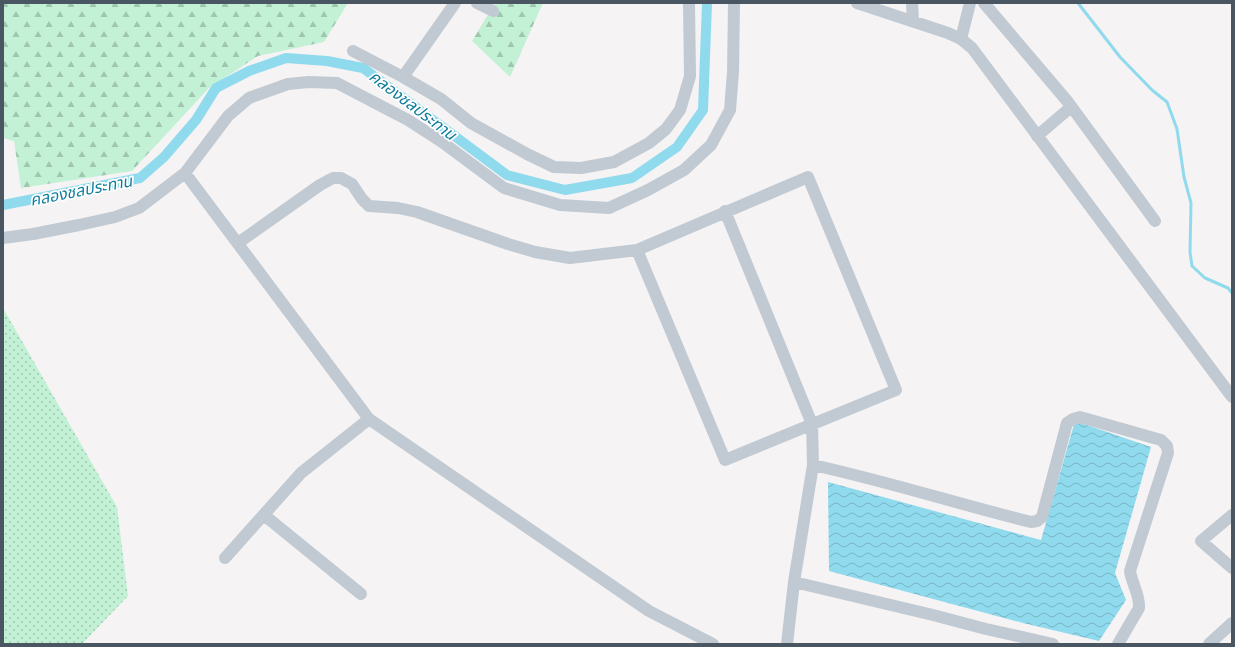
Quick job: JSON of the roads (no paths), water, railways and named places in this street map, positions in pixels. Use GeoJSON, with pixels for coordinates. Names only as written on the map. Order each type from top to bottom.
{"type":"FeatureCollection","features":[{"type":"Feature","properties":{"kind":"street"},"geometry":{"type":"LineString","coordinates":[[403,77],[455,3]]}},
{"type":"Feature","properties":{"kind":"street"},"geometry":{"type":"LineString","coordinates":[[477,3],[493,11]]}},
{"type":"Feature","properties":{"kind":"street"},"geometry":{"type":"LineString","coordinates":[[353,51],[363,55],[441,99],[471,123],[527,154],[554,167],[581,168],[614,162],[649,143],[666,129],[680,110],[690,76],[689,3]]}},
{"type":"Feature","properties":{"kind":"street"},"geometry":{"type":"LineString","coordinates":[[3,238],[79,225],[115,217],[139,208],[185,173],[228,116],[249,98],[288,84],[309,82],[337,83],[408,120],[442,142],[504,188],[560,205],[609,208],[648,190],[684,170],[711,145],[730,110],[733,72],[734,3]]}},
{"type":"Feature","properties":{"kind":"street"},"geometry":{"type":"LineString","coordinates":[[857,3],[948,33],[962,39],[972,48],[1232,397]]}},
{"type":"Feature","properties":{"kind":"street"},"geometry":{"type":"LineString","coordinates":[[912,3],[913,21]]}},
{"type":"Feature","properties":{"kind":"street"},"geometry":{"type":"LineString","coordinates":[[962,39],[970,3]]}},
{"type":"Feature","properties":{"kind":"street"},"geometry":{"type":"LineString","coordinates":[[984,3],[1071,107],[1156,221]]}},
{"type":"Feature","properties":{"kind":"street"},"geometry":{"type":"LineString","coordinates":[[1037,136],[1071,107]]}},
{"type":"Feature","properties":{"kind":"street"},"geometry":{"type":"LineString","coordinates":[[185,173],[369,418],[648,611],[713,644]]}},
{"type":"Feature","properties":{"kind":"street"},"geometry":{"type":"LineString","coordinates":[[238,243],[320,185],[333,178],[341,178],[352,184],[362,199],[369,206],[398,208],[416,212],[508,244],[536,252],[570,258],[637,250],[725,211],[808,177],[896,390],[724,460],[637,250]]}},
{"type":"Feature","properties":{"kind":"street"},"geometry":{"type":"LineString","coordinates":[[725,211],[812,424],[813,465],[794,582],[787,644]]}},
{"type":"Feature","properties":{"kind":"street"},"geometry":{"type":"LineString","coordinates":[[813,465],[863,476],[959,504],[1031,522],[1037,521],[1042,517],[1067,423],[1073,419],[1080,417],[1161,440],[1167,446],[1168,452],[1130,571],[1139,602],[1139,608],[1118,644]]}},
{"type":"Feature","properties":{"kind":"street"},"geometry":{"type":"LineString","coordinates":[[225,558],[301,473],[369,418]]}},
{"type":"Feature","properties":{"kind":"street"},"geometry":{"type":"LineString","coordinates":[[264,515],[361,594]]}},
{"type":"Feature","properties":{"kind":"street"},"geometry":{"type":"LineString","coordinates":[[1232,515],[1200,541],[1232,568]]}},
{"type":"Feature","properties":{"kind":"street"},"geometry":{"type":"LineString","coordinates":[[794,582],[933,614],[1038,642],[1053,644]]}},
{"type":"Feature","properties":{"kind":"street"},"geometry":{"type":"LineString","coordinates":[[1209,644],[1232,623]]}},
{"type":"Feature","properties":{"kind":"water"},"geometry":{"type":"Polygon","coordinates":[[[1075,421],[1151,447],[1115,573],[1126,600],[1099,641],[1023,623],[829,571],[828,482],[1041,540],[1075,421]]]}},
{"type":"Feature","properties":{"kind":"waterway","name":"คลองชลประทาน"},"geometry":{"type":"LineString","coordinates":[[3,205],[140,178],[164,157],[196,120],[216,88],[249,71],[286,58],[327,61],[363,68],[507,175],[565,190],[632,178],[677,147],[703,110],[707,3]]}},
{"type":"Feature","properties":{"kind":"waterway"},"geometry":{"type":"LineString","coordinates":[[1078,3],[1120,57],[1152,90],[1167,102],[1177,129],[1184,177],[1191,203],[1190,252],[1192,266],[1205,278],[1228,288],[1232,293]]}}]}
